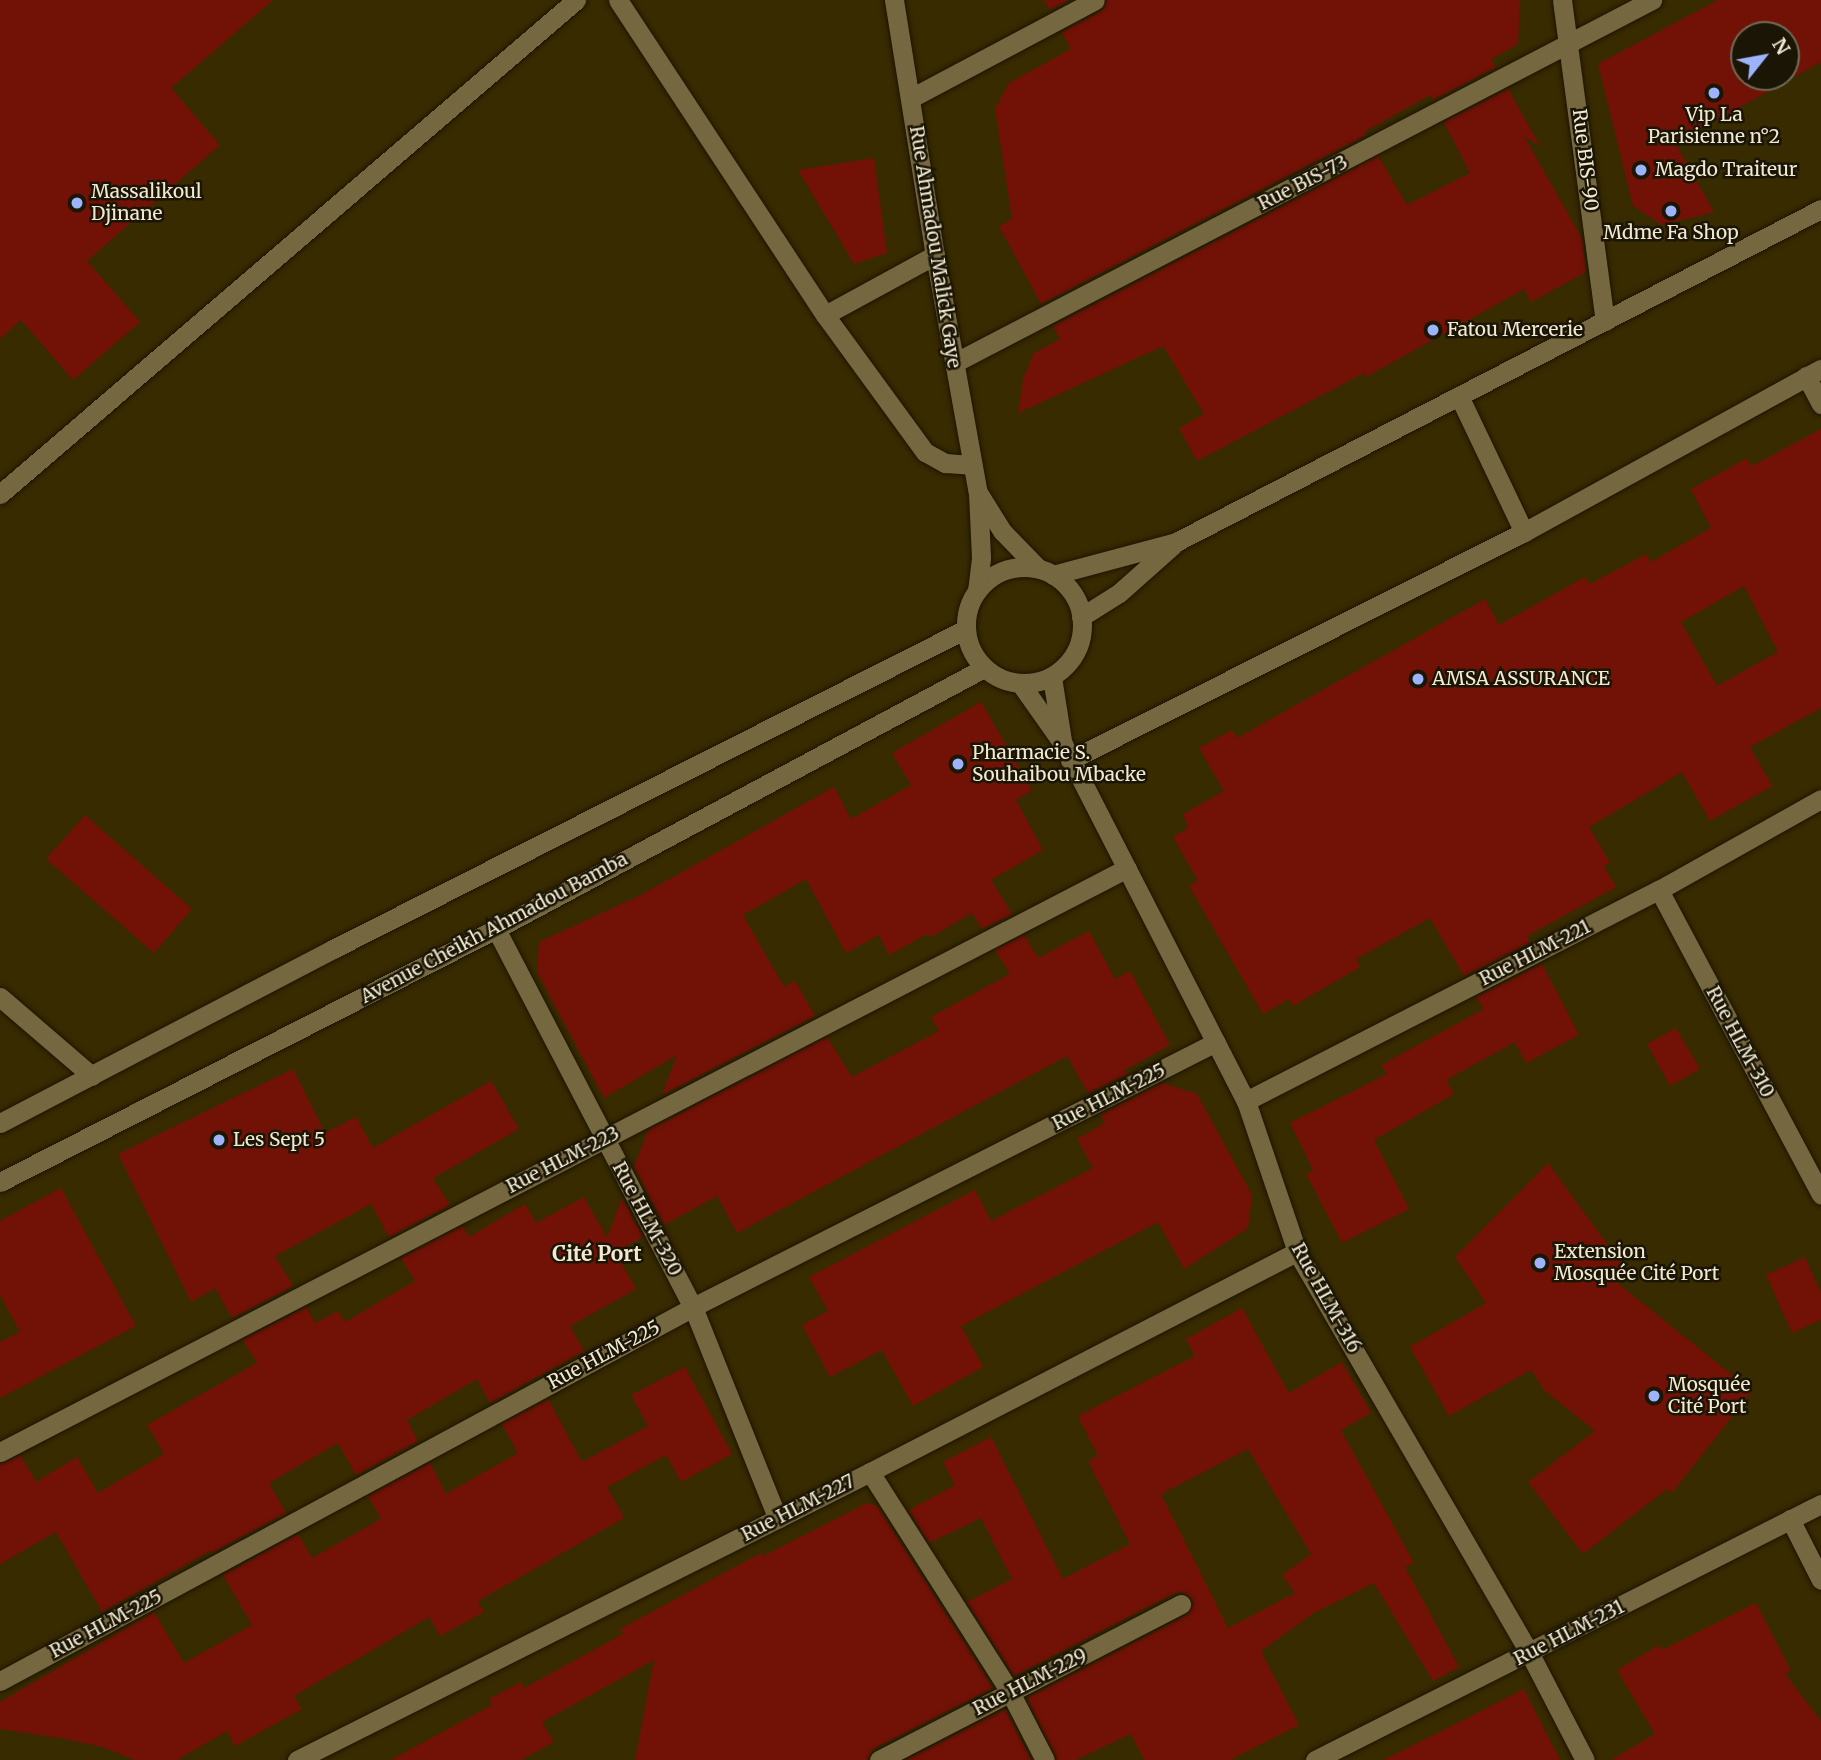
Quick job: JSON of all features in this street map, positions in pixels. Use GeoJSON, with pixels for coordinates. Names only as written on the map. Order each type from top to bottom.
{"type":"FeatureCollection","features":[{"type":"Feature","properties":{"kind":"street"},"geometry":{"type":"LineString","coordinates":[[0,494],[576,0]]}},
{"type":"Feature","properties":{"kind":"street"},"geometry":{"type":"LineString","coordinates":[[618,0],[825,315],[925,452],[945,463],[972,465]]}},
{"type":"Feature","properties":{"kind":"street","name":"Rue Ahmadou Malick Gaye"},"geometry":{"type":"LineString","coordinates":[[894,0],[935,255],[978,493],[981,557],[976,591]]}},
{"type":"Feature","properties":{"kind":"street"},"geometry":{"type":"LineString","coordinates":[[911,98],[1095,0]]}},
{"type":"Feature","properties":{"kind":"street","name":"Rue BIS-90"},"geometry":{"type":"LineString","coordinates":[[1562,0],[1605,321]]}},
{"type":"Feature","properties":{"kind":"street","name":"Rue BIS-73"},"geometry":{"type":"LineString","coordinates":[[954,363],[1652,0]]}},
{"type":"Feature","properties":{"kind":"street"},"geometry":{"type":"LineString","coordinates":[[1046,572],[1176,542],[1821,209]]}},
{"type":"Feature","properties":{"kind":"street"},"geometry":{"type":"LineString","coordinates":[[825,315],[935,255]]}},
{"type":"Feature","properties":{"kind":"street"},"geometry":{"type":"LineString","coordinates":[[1067,752],[1524,532],[1813,373],[1821,404]]}},
{"type":"Feature","properties":{"kind":"street"},"geometry":{"type":"LineString","coordinates":[[1460,396],[1524,532]]}},
{"type":"Feature","properties":{"kind":"street","name":"Rue Ahmadou Malick Gaye"},"geometry":{"type":"LineString","coordinates":[[978,493],[1002,531],[1046,572]]}},
{"type":"Feature","properties":{"kind":"street"},"geometry":{"type":"LineString","coordinates":[[1081,617],[1119,593],[1176,542]]}},
{"type":"Feature","properties":{"kind":"street"},"geometry":{"type":"LineString","coordinates":[[1021,567],[1046,572],[1067,586],[1077,601],[1082,635],[1076,652],[1066,666],[1052,677],[1037,683],[1001,679],[984,668],[972,650],[966,629],[970,602],[976,591],[1004,570],[1021,567]]}},
{"type":"Feature","properties":{"kind":"street"},"geometry":{"type":"LineString","coordinates":[[0,1123],[345,943],[966,629]]}},
{"type":"Feature","properties":{"kind":"street","name":"Avenue Cheikh Ahmadou Bamba"},"geometry":{"type":"LineString","coordinates":[[0,1182],[496,929],[984,668]]}},
{"type":"Feature","properties":{"kind":"street","name":"Rue HLM-316"},"geometry":{"type":"LineString","coordinates":[[1052,677],[1067,752]]}},
{"type":"Feature","properties":{"kind":"street","name":"Rue HLM-316"},"geometry":{"type":"LineString","coordinates":[[1020,683],[1067,752],[1246,1101],[1297,1252],[1530,1654],[1585,1760]]}},
{"type":"Feature","properties":{"kind":"street","name":"Rue HLM-221"},"geometry":{"type":"LineString","coordinates":[[1246,1101],[1659,890],[1821,799]]}},
{"type":"Feature","properties":{"kind":"street","name":"Rue HLM-223"},"geometry":{"type":"LineString","coordinates":[[0,1452],[1127,868]]}},
{"type":"Feature","properties":{"kind":"street","name":"Rue HLM-310"},"geometry":{"type":"LineString","coordinates":[[1659,890],[1821,1195]]}},
{"type":"Feature","properties":{"kind":"street","name":"Rue HLM-320"},"geometry":{"type":"LineString","coordinates":[[496,929],[694,1307],[778,1519]]}},
{"type":"Feature","properties":{"kind":"street"},"geometry":{"type":"LineString","coordinates":[[0,997],[92,1076]]}},
{"type":"Feature","properties":{"kind":"street","name":"Rue HLM-225"},"geometry":{"type":"LineString","coordinates":[[0,1681],[694,1307],[1216,1042]]}},
{"type":"Feature","properties":{"kind":"street","name":"Rue HLM-227"},"geometry":{"type":"LineString","coordinates":[[297,1760],[778,1519],[1297,1252]]}},
{"type":"Feature","properties":{"kind":"street"},"geometry":{"type":"LineString","coordinates":[[870,1472],[1010,1692],[1045,1760]]}},
{"type":"Feature","properties":{"kind":"street","name":"Rue HLM-231"},"geometry":{"type":"LineString","coordinates":[[1315,1760],[1530,1654],[1821,1504]]}},
{"type":"Feature","properties":{"kind":"street"},"geometry":{"type":"LineString","coordinates":[[1790,1519],[1821,1580]]}},
{"type":"Feature","properties":{"kind":"street","name":"Rue HLM-229"},"geometry":{"type":"LineString","coordinates":[[879,1760],[1181,1604]]}},
{"type":"Feature","properties":{"kind":"building","name":"Massalikoul Djinane"},"geometry":{"type":"Polygon","coordinates":[[[0,0],[273,0],[171,88],[220,145],[87,261],[140,322],[73,380],[21,320],[0,339],[0,0]]]}},
{"type":"Feature","properties":{"kind":"building"},"geometry":{"type":"Polygon","coordinates":[[[1044,0],[1069,0],[1050,10],[1044,0]]]}},
{"type":"Feature","properties":{"kind":"building"},"geometry":{"type":"Polygon","coordinates":[[[1107,0],[1520,0],[1518,44],[1491,59],[1496,67],[1433,100],[1430,95],[1364,132],[1366,135],[1041,304],[999,226],[1012,219],[995,109],[1009,83],[1071,49],[1062,32],[1101,11],[1107,0]]]}},
{"type":"Feature","properties":{"kind":"building"},"geometry":{"type":"Polygon","coordinates":[[[1718,0],[1821,0],[1821,62],[1800,74],[1800,21],[1730,21],[1730,91],[1769,91],[1675,143],[1714,212],[1662,225],[1633,206],[1598,64],[1718,0]]]}},
{"type":"Feature","properties":{"kind":"building"},"geometry":{"type":"Polygon","coordinates":[[[1508,89],[1540,146],[1524,136],[1582,239],[1586,272],[1531,302],[1524,289],[1366,377],[1364,373],[1197,461],[1179,428],[1204,414],[1163,346],[1018,413],[1023,379],[1034,353],[1060,339],[1053,326],[1378,156],[1407,205],[1470,173],[1444,122],[1508,89]]]}},
{"type":"Feature","properties":{"kind":"building"},"geometry":{"type":"Polygon","coordinates":[[[874,158],[887,253],[854,264],[798,170],[874,158]]]}},
{"type":"Feature","properties":{"kind":"building"},"geometry":{"type":"Polygon","coordinates":[[[1821,429],[1821,708],[1750,747],[1772,786],[1710,821],[1682,772],[1589,827],[1610,863],[1604,866],[1616,887],[1527,936],[1530,942],[1464,976],[1430,918],[1356,959],[1360,967],[1293,1006],[1289,999],[1263,1014],[1189,886],[1198,881],[1173,837],[1188,828],[1183,814],[1224,791],[1199,748],[1232,730],[1237,738],[1485,599],[1499,625],[1585,577],[1590,584],[1646,554],[1651,562],[1711,528],[1691,489],[1747,458],[1752,466],[1821,429]],[[1744,586],[1681,622],[1717,686],[1778,652],[1744,586]]]}},
{"type":"Feature","properties":{"kind":"building"},"geometry":{"type":"Polygon","coordinates":[[[981,702],[1032,790],[1016,800],[1043,850],[991,880],[1012,914],[982,929],[972,913],[931,937],[927,934],[889,955],[879,935],[846,953],[806,879],[743,915],[784,987],[795,981],[815,1016],[662,1095],[677,1055],[604,1098],[537,972],[539,942],[639,896],[834,787],[851,819],[911,785],[892,753],[981,702]]]}},
{"type":"Feature","properties":{"kind":"building"},"geometry":{"type":"Polygon","coordinates":[[[85,815],[192,909],[154,953],[46,859],[85,815]]]}},
{"type":"Feature","properties":{"kind":"building"},"geometry":{"type":"Polygon","coordinates":[[[1089,931],[1115,979],[1130,971],[1170,1045],[1123,1071],[1129,1073],[1088,1093],[1067,1056],[737,1233],[717,1196],[664,1225],[634,1167],[648,1130],[827,1037],[852,1077],[939,1031],[931,1017],[1010,974],[995,950],[1024,935],[1038,958],[1089,931]]]}},
{"type":"Feature","properties":{"kind":"building"},"geometry":{"type":"Polygon","coordinates":[[[1542,964],[1579,1035],[1526,1063],[1515,1042],[1446,1080],[1454,1094],[1374,1140],[1409,1209],[1342,1243],[1306,1174],[1313,1170],[1290,1123],[1387,1074],[1381,1065],[1484,1009],[1476,997],[1542,964]]]}},
{"type":"Feature","properties":{"kind":"building"},"geometry":{"type":"Polygon","coordinates":[[[1676,1028],[1700,1069],[1670,1086],[1647,1044],[1676,1028]]]}},
{"type":"Feature","properties":{"kind":"building"},"geometry":{"type":"Polygon","coordinates":[[[293,1069],[325,1133],[356,1117],[373,1148],[491,1081],[519,1129],[433,1178],[450,1205],[389,1237],[371,1204],[275,1256],[293,1286],[232,1318],[215,1288],[191,1302],[118,1154],[293,1069]]]}},
{"type":"Feature","properties":{"kind":"building"},"geometry":{"type":"Polygon","coordinates":[[[1162,1083],[1197,1094],[1252,1195],[1248,1228],[1184,1269],[1158,1222],[961,1326],[983,1367],[913,1406],[882,1350],[830,1377],[802,1325],[828,1311],[809,1277],[975,1190],[991,1221],[1093,1168],[1077,1139],[1105,1123],[1100,1115],[1162,1083]]]}},
{"type":"Feature","properties":{"kind":"building"},"geometry":{"type":"Polygon","coordinates":[[[1548,1163],[1626,1270],[1615,1281],[1752,1391],[1672,1493],[1667,1489],[1583,1554],[1528,1482],[1595,1431],[1544,1390],[1531,1370],[1449,1416],[1410,1347],[1486,1303],[1455,1257],[1548,1163]]]}},
{"type":"Feature","properties":{"kind":"building"},"geometry":{"type":"Polygon","coordinates":[[[61,1188],[136,1326],[0,1398],[0,1342],[20,1332],[0,1295],[0,1221],[61,1188]]]}},
{"type":"Feature","properties":{"kind":"building"},"geometry":{"type":"Polygon","coordinates":[[[584,1197],[607,1238],[622,1198],[643,1237],[615,1252],[636,1289],[570,1326],[584,1351],[490,1403],[477,1379],[407,1420],[418,1441],[356,1475],[338,1443],[269,1483],[286,1513],[211,1553],[210,1551],[102,1612],[56,1532],[0,1564],[0,1464],[20,1455],[36,1482],[77,1457],[98,1493],[164,1454],[147,1425],[257,1363],[243,1340],[306,1307],[315,1323],[338,1311],[345,1322],[415,1281],[401,1258],[462,1226],[469,1237],[525,1204],[536,1223],[584,1197]]]}},
{"type":"Feature","properties":{"kind":"building"},"geometry":{"type":"Polygon","coordinates":[[[1805,1257],[1821,1293],[1821,1320],[1792,1333],[1766,1275],[1805,1257]]]}},
{"type":"Feature","properties":{"kind":"building"},"geometry":{"type":"Polygon","coordinates":[[[1242,1308],[1289,1393],[1342,1362],[1371,1413],[1341,1430],[1414,1563],[1405,1567],[1459,1667],[1433,1681],[1374,1583],[1312,1614],[1261,1651],[1299,1725],[1230,1760],[1144,1760],[1131,1734],[1075,1760],[1057,1760],[1027,1698],[1187,1615],[1193,1605],[1191,1598],[1182,1592],[1175,1593],[1014,1676],[967,1602],[1012,1579],[981,1518],[929,1543],[909,1510],[955,1485],[943,1462],[991,1437],[1063,1579],[1130,1544],[1088,1461],[1098,1456],[1078,1416],[1195,1356],[1186,1339],[1242,1308]],[[1248,1449],[1161,1494],[1228,1628],[1295,1593],[1282,1575],[1311,1554],[1248,1449]]]}},
{"type":"Feature","properties":{"kind":"building"},"geometry":{"type":"Polygon","coordinates":[[[685,1367],[732,1454],[681,1482],[666,1455],[607,1487],[624,1518],[478,1601],[484,1612],[440,1636],[429,1617],[294,1696],[302,1709],[235,1746],[227,1731],[177,1760],[135,1760],[102,1747],[0,1729],[0,1702],[154,1612],[184,1663],[252,1625],[223,1575],[298,1534],[312,1558],[381,1519],[368,1496],[430,1463],[446,1494],[518,1453],[502,1424],[548,1399],[582,1462],[648,1426],[631,1395],[685,1367]]]}},
{"type":"Feature","properties":{"kind":"building"},"geometry":{"type":"Polygon","coordinates":[[[867,1503],[877,1506],[993,1688],[873,1749],[867,1760],[635,1760],[654,1660],[542,1722],[554,1742],[521,1760],[391,1760],[492,1705],[489,1699],[521,1682],[524,1688],[623,1634],[620,1629],[761,1553],[763,1556],[867,1503]]]}},
{"type":"Feature","properties":{"kind":"building"},"geometry":{"type":"Polygon","coordinates":[[[1756,1603],[1791,1671],[1785,1674],[1821,1721],[1821,1760],[1611,1760],[1655,1734],[1617,1670],[1659,1645],[1662,1650],[1756,1603]]]}},
{"type":"Feature","properties":{"kind":"building"},"geometry":{"type":"Polygon","coordinates":[[[1524,1689],[1560,1760],[1383,1760],[1467,1718],[1524,1689]]]}},
{"type":"Feature","properties":{"kind":"building"},"geometry":{"type":"Polygon","coordinates":[[[1005,1709],[1031,1760],[906,1760],[1005,1709]]]}},
{"type":"Feature","properties":{"kind":"place","name":"Vip La Parisienne n°2"},"geometry":{"type":"Point","coordinates":[1714,93]}},
{"type":"Feature","properties":{"kind":"place","name":"Magdo Traiteur"},"geometry":{"type":"Point","coordinates":[1641,170]}},
{"type":"Feature","properties":{"kind":"place","name":"Massalikoul Djinane"},"geometry":{"type":"Point","coordinates":[77,203]}},
{"type":"Feature","properties":{"kind":"place","name":"Mdme Fa Shop"},"geometry":{"type":"Point","coordinates":[1671,211]}},
{"type":"Feature","properties":{"kind":"place","name":"Fatou Mercerie"},"geometry":{"type":"Point","coordinates":[1433,330]}},
{"type":"Feature","properties":{"kind":"place","name":"AMSA ASSURANCE"},"geometry":{"type":"Point","coordinates":[1418,679]}},
{"type":"Feature","properties":{"kind":"place","name":"Pharmacie S. Souhaibou Mbacke"},"geometry":{"type":"Point","coordinates":[958,764]}},
{"type":"Feature","properties":{"kind":"place","name":"Les Sept 5"},"geometry":{"type":"Point","coordinates":[219,1140]}},
{"type":"Feature","properties":{"kind":"place","name":"Extension Mosquée Cité Port"},"geometry":{"type":"Point","coordinates":[1540,1263]}},
{"type":"Feature","properties":{"kind":"place","name":"Mosquée Cité Port"},"geometry":{"type":"Point","coordinates":[1654,1396]}},
{"type":"Feature","properties":{"kind":"district","name":"Cité Port"},"geometry":{"type":"Point","coordinates":[597,1254]}}]}
